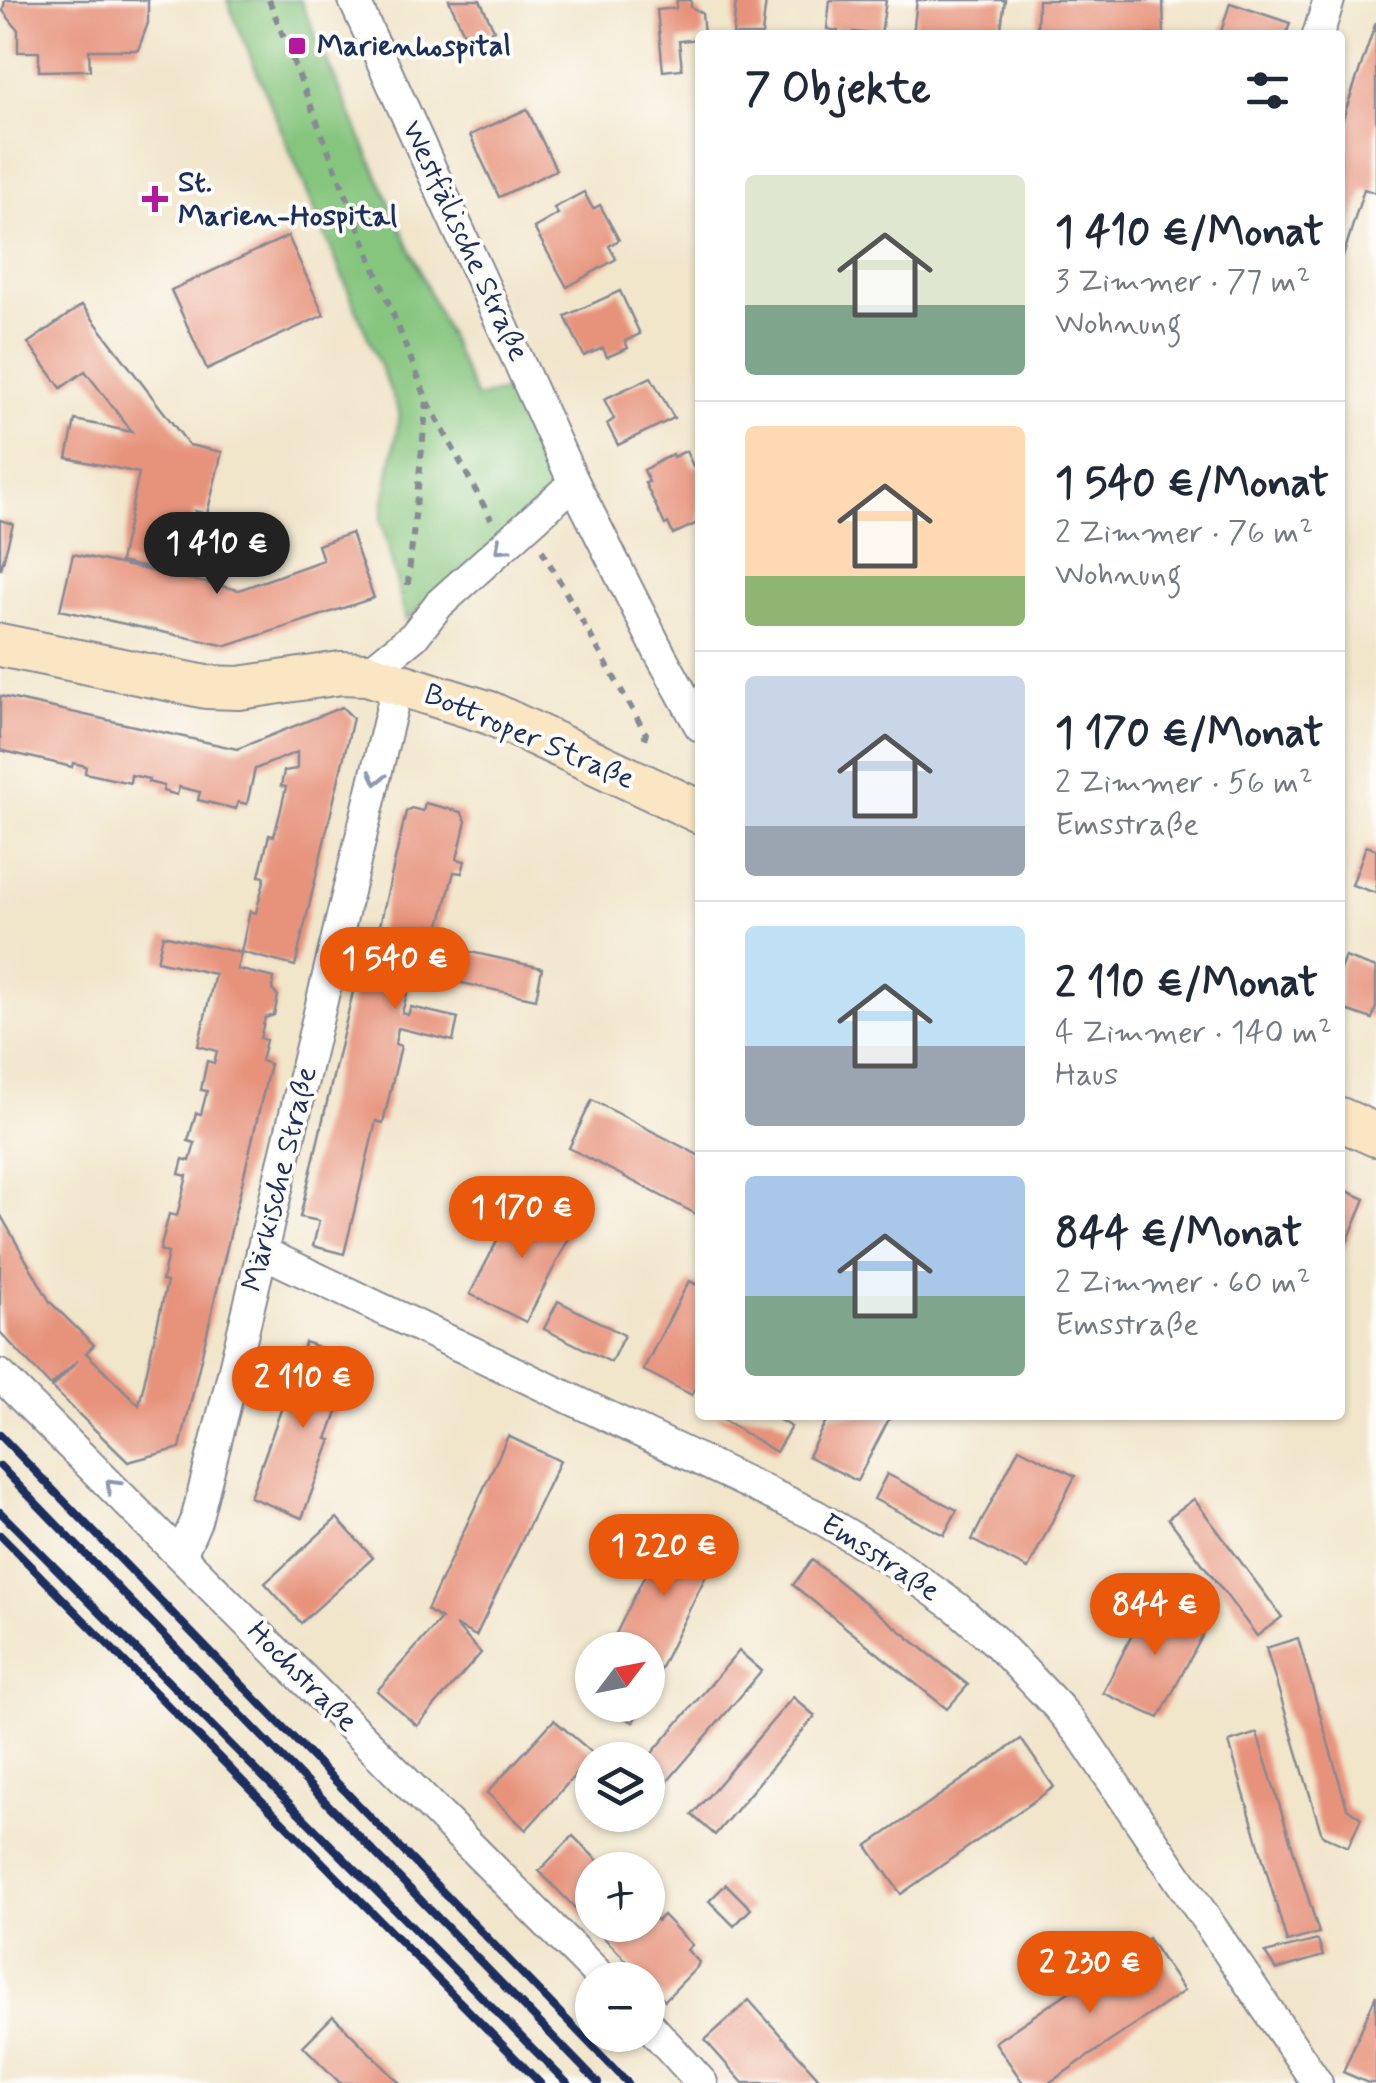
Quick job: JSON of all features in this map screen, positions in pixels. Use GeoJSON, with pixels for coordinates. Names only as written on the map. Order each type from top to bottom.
{"type":"FeatureCollection","features":[{"type":"Feature","properties":{"kind":"main road","name":"Bottroper Straße"},"geometry":{"type":"LineString","coordinates":[[0,645],[206,687],[239,688],[341,673],[382,678],[490,714],[695,810]]}},
{"type":"Feature","properties":{"kind":"main road"},"geometry":{"type":"LineString","coordinates":[[1345,1120],[1376,1136]]}},
{"type":"Feature","properties":{"kind":"street","name":"Westfälische Straße"},"geometry":{"type":"LineString","coordinates":[[354,0],[574,482],[695,717]]}},
{"type":"Feature","properties":{"kind":"street"},"geometry":{"type":"LineString","coordinates":[[1320,30],[1329,0]]}},
{"type":"Feature","properties":{"kind":"street"},"geometry":{"type":"LineString","coordinates":[[382,678],[438,604],[574,482]]}},
{"type":"Feature","properties":{"kind":"street","name":"Märkische Straße"},"geometry":{"type":"LineString","coordinates":[[180,1555],[196,1521],[262,1252],[382,678]]}},
{"type":"Feature","properties":{"kind":"street","name":"Emsstraße"},"geometry":{"type":"LineString","coordinates":[[262,1252],[816,1515],[889,1559],[956,1607],[996,1642],[1084,1739],[1317,2083]]}},
{"type":"Feature","properties":{"kind":"street","name":"Hochstraße"},"geometry":{"type":"LineString","coordinates":[[0,1375],[586,1962]]}},
{"type":"Feature","properties":{"kind":"street"},"geometry":{"type":"LineString","coordinates":[[665,2043],[702,2083]]}},
{"type":"Feature","properties":{"kind":"path"},"geometry":{"type":"LineString","coordinates":[[268,0],[426,400],[492,520]]}},
{"type":"Feature","properties":{"kind":"path"},"geometry":{"type":"LineString","coordinates":[[421,588],[407,601],[426,400]]}},
{"type":"Feature","properties":{"kind":"path"},"geometry":{"type":"LineString","coordinates":[[478,533],[517,499],[646,734],[625,777]]}},
{"type":"Feature","properties":{"kind":"green space"},"geometry":{"type":"Polygon","coordinates":[[[227,0],[300,0],[476,398],[513,389],[560,487],[406,620],[381,519],[400,414],[227,0]]]}},
{"type":"Feature","properties":{"kind":"building"},"geometry":{"type":"Polygon","coordinates":[[[5,0],[148,0],[148,23],[138,50],[89,50],[90,70],[39,71],[39,52],[18,52],[18,30],[3,11],[5,0]]]}},
{"type":"Feature","properties":{"kind":"building"},"geometry":{"type":"Polygon","coordinates":[[[449,0],[480,0],[494,30],[468,42],[449,0]]]}},
{"type":"Feature","properties":{"kind":"building"},"geometry":{"type":"Polygon","coordinates":[[[677,0],[691,0],[691,7],[702,13],[704,30],[695,30],[695,39],[679,41],[682,69],[663,71],[657,10],[676,8],[677,0]]]}},
{"type":"Feature","properties":{"kind":"building"},"geometry":{"type":"Polygon","coordinates":[[[736,0],[766,0],[763,30],[733,30],[736,0]]]}},
{"type":"Feature","properties":{"kind":"building"},"geometry":{"type":"Polygon","coordinates":[[[830,0],[886,0],[882,30],[827,29],[830,0]]]}},
{"type":"Feature","properties":{"kind":"building"},"geometry":{"type":"Polygon","coordinates":[[[917,0],[1005,0],[1001,30],[914,30],[917,0]]]}},
{"type":"Feature","properties":{"kind":"building"},"geometry":{"type":"Polygon","coordinates":[[[1038,0],[1163,0],[1164,30],[1037,30],[1038,0]]]}},
{"type":"Feature","properties":{"kind":"building"},"geometry":{"type":"Polygon","coordinates":[[[1230,3],[1290,23],[1288,30],[1222,30],[1230,3]]]}},
{"type":"Feature","properties":{"kind":"building"},"geometry":{"type":"Polygon","coordinates":[[[1376,22],[1376,193],[1364,189],[1345,250],[1345,112],[1376,22]]]}},
{"type":"Feature","properties":{"kind":"building"},"geometry":{"type":"Polygon","coordinates":[[[527,109],[556,170],[499,197],[470,135],[527,109]]]}},
{"type":"Feature","properties":{"kind":"building"},"geometry":{"type":"Polygon","coordinates":[[[584,192],[593,209],[600,205],[619,240],[609,246],[616,259],[567,287],[534,228],[558,214],[554,208],[584,192]]]}},
{"type":"Feature","properties":{"kind":"building"},"geometry":{"type":"Polygon","coordinates":[[[288,236],[324,315],[207,369],[171,290],[288,236]]]}},
{"type":"Feature","properties":{"kind":"building"},"geometry":{"type":"Polygon","coordinates":[[[620,291],[640,334],[625,341],[628,348],[607,357],[603,348],[584,356],[565,316],[620,291]]]}},
{"type":"Feature","properties":{"kind":"building"},"geometry":{"type":"Polygon","coordinates":[[[82,305],[189,445],[222,452],[207,514],[195,511],[183,565],[176,564],[174,574],[120,562],[139,473],[67,458],[75,420],[132,432],[85,371],[61,388],[28,343],[82,305]]]}},
{"type":"Feature","properties":{"kind":"building"},"geometry":{"type":"Polygon","coordinates":[[[651,377],[674,418],[618,445],[607,424],[614,419],[604,399],[651,377]]]}},
{"type":"Feature","properties":{"kind":"building"},"geometry":{"type":"Polygon","coordinates":[[[686,451],[695,468],[695,524],[673,534],[645,483],[649,482],[644,470],[672,454],[673,457],[686,451]]]}},
{"type":"Feature","properties":{"kind":"building"},"geometry":{"type":"Polygon","coordinates":[[[0,520],[13,524],[1,569],[0,569],[0,520]]]}},
{"type":"Feature","properties":{"kind":"building"},"geometry":{"type":"Polygon","coordinates":[[[351,533],[374,598],[227,646],[60,610],[73,554],[239,590],[323,560],[318,545],[351,533]]]}},
{"type":"Feature","properties":{"kind":"building"},"geometry":{"type":"Polygon","coordinates":[[[0,696],[237,749],[342,707],[353,718],[295,966],[241,952],[250,911],[256,913],[265,877],[259,876],[269,835],[274,836],[280,813],[286,787],[281,786],[284,771],[297,769],[297,752],[255,769],[247,804],[238,802],[236,809],[198,800],[200,792],[179,787],[177,795],[163,791],[164,786],[148,782],[149,779],[131,775],[130,783],[85,773],[86,766],[73,763],[72,767],[0,750],[0,696]]]}},
{"type":"Feature","properties":{"kind":"building"},"geometry":{"type":"Polygon","coordinates":[[[425,803],[461,812],[466,821],[457,859],[465,861],[462,873],[454,872],[435,944],[542,968],[536,999],[430,976],[431,969],[421,967],[415,988],[409,986],[402,1013],[408,1015],[411,1007],[458,1018],[453,1041],[398,1028],[395,1044],[401,1046],[383,1123],[376,1121],[344,1254],[313,1246],[319,1221],[300,1217],[364,945],[375,947],[406,812],[411,808],[423,811],[425,803]]]}},
{"type":"Feature","properties":{"kind":"building"},"geometry":{"type":"Polygon","coordinates":[[[1366,846],[1376,849],[1376,893],[1352,885],[1366,846]]]}},
{"type":"Feature","properties":{"kind":"building"},"geometry":{"type":"Polygon","coordinates":[[[163,935],[241,953],[237,969],[274,978],[272,990],[278,996],[274,1015],[265,1018],[260,1038],[266,1040],[261,1061],[270,1064],[180,1448],[128,1462],[52,1388],[78,1360],[51,1386],[0,1332],[0,1214],[50,1302],[94,1345],[86,1353],[139,1405],[167,1282],[162,1281],[168,1253],[160,1250],[169,1214],[177,1216],[187,1176],[179,1174],[183,1159],[190,1161],[195,1143],[188,1141],[207,1091],[201,1090],[207,1061],[214,1063],[217,1051],[198,1046],[215,974],[157,961],[163,935]]]}},
{"type":"Feature","properties":{"kind":"building"},"geometry":{"type":"Polygon","coordinates":[[[1345,957],[1376,968],[1376,1007],[1372,1019],[1345,1010],[1345,957]]]}},
{"type":"Feature","properties":{"kind":"building"},"geometry":{"type":"Polygon","coordinates":[[[592,1100],[695,1153],[695,1213],[569,1148],[592,1100]]]}},
{"type":"Feature","properties":{"kind":"building"},"geometry":{"type":"Polygon","coordinates":[[[1345,1190],[1365,1199],[1345,1247],[1345,1190]]]}},
{"type":"Feature","properties":{"kind":"building"},"geometry":{"type":"Polygon","coordinates":[[[518,1200],[574,1228],[526,1322],[470,1294],[518,1200]]]}},
{"type":"Feature","properties":{"kind":"building"},"geometry":{"type":"Polygon","coordinates":[[[689,1281],[695,1284],[692,1395],[643,1370],[689,1281]]]}},
{"type":"Feature","properties":{"kind":"building"},"geometry":{"type":"Polygon","coordinates":[[[558,1301],[624,1335],[611,1362],[544,1329],[558,1301]]]}},
{"type":"Feature","properties":{"kind":"building"},"geometry":{"type":"Polygon","coordinates":[[[305,1342],[356,1362],[302,1518],[250,1497],[305,1342]]]}},
{"type":"Feature","properties":{"kind":"building"},"geometry":{"type":"Polygon","coordinates":[[[723,1420],[779,1420],[791,1427],[776,1452],[723,1420]]]}},
{"type":"Feature","properties":{"kind":"building"},"geometry":{"type":"Polygon","coordinates":[[[826,1420],[888,1420],[857,1481],[808,1456],[826,1420]]]}},
{"type":"Feature","properties":{"kind":"building"},"geometry":{"type":"Polygon","coordinates":[[[508,1436],[560,1461],[476,1636],[455,1625],[481,1653],[417,1726],[377,1691],[441,1619],[427,1610],[508,1436]]]}},
{"type":"Feature","properties":{"kind":"building"},"geometry":{"type":"Polygon","coordinates":[[[1019,1448],[1075,1476],[1028,1569],[972,1540],[1019,1448]]]}},
{"type":"Feature","properties":{"kind":"building"},"geometry":{"type":"Polygon","coordinates":[[[887,1474],[957,1510],[944,1535],[874,1499],[887,1474]]]}},
{"type":"Feature","properties":{"kind":"building"},"geometry":{"type":"Polygon","coordinates":[[[1194,1499],[1282,1617],[1257,1636],[1168,1518],[1194,1499]]]}},
{"type":"Feature","properties":{"kind":"building"},"geometry":{"type":"Polygon","coordinates":[[[337,1518],[373,1558],[301,1623],[265,1583],[337,1518]]]}},
{"type":"Feature","properties":{"kind":"building"},"geometry":{"type":"Polygon","coordinates":[[[669,1526],[718,1551],[665,1659],[665,1632],[617,1632],[669,1526]]]}},
{"type":"Feature","properties":{"kind":"building"},"geometry":{"type":"Polygon","coordinates":[[[812,1560],[968,1685],[947,1709],[793,1585],[812,1560]]]}},
{"type":"Feature","properties":{"kind":"building"},"geometry":{"type":"Polygon","coordinates":[[[1150,1599],[1208,1625],[1159,1718],[1103,1693],[1150,1599]]]}},
{"type":"Feature","properties":{"kind":"building"},"geometry":{"type":"Polygon","coordinates":[[[1298,1638],[1347,1808],[1361,1818],[1348,1847],[1322,1835],[1266,1648],[1298,1638]]]}},
{"type":"Feature","properties":{"kind":"building"},"geometry":{"type":"Polygon","coordinates":[[[739,1651],[762,1671],[665,1784],[665,1742],[662,1742],[739,1651]]]}},
{"type":"Feature","properties":{"kind":"building"},"geometry":{"type":"Polygon","coordinates":[[[793,1697],[815,1716],[715,1835],[692,1815],[793,1697]]]}},
{"type":"Feature","properties":{"kind":"building"},"geometry":{"type":"Polygon","coordinates":[[[554,1720],[580,1742],[575,1742],[575,1775],[526,1830],[487,1793],[554,1720]]]}},
{"type":"Feature","properties":{"kind":"building"},"geometry":{"type":"Polygon","coordinates":[[[1257,1733],[1319,1933],[1287,1942],[1229,1742],[1257,1733]]]}},
{"type":"Feature","properties":{"kind":"building"},"geometry":{"type":"Polygon","coordinates":[[[1021,1739],[1054,1787],[901,1894],[867,1846],[1021,1739]]]}},
{"type":"Feature","properties":{"kind":"building"},"geometry":{"type":"Polygon","coordinates":[[[573,1836],[589,1852],[575,1852],[575,1908],[539,1871],[573,1836]]]}},
{"type":"Feature","properties":{"kind":"building"},"geometry":{"type":"Polygon","coordinates":[[[726,1884],[751,1909],[734,1926],[709,1901],[726,1884]]]}},
{"type":"Feature","properties":{"kind":"building"},"geometry":{"type":"Polygon","coordinates":[[[665,1917],[692,1945],[687,1950],[699,1962],[665,2000],[665,1962],[628,1962],[608,1942],[665,1942],[665,1917]]]}},
{"type":"Feature","properties":{"kind":"building"},"geometry":{"type":"Polygon","coordinates":[[[1148,1938],[1184,1991],[1049,2083],[1023,2083],[995,2042],[1148,1938]]]}},
{"type":"Feature","properties":{"kind":"building"},"geometry":{"type":"Polygon","coordinates":[[[1318,1940],[1323,1956],[1276,1970],[1265,1953],[1318,1940]]]}},
{"type":"Feature","properties":{"kind":"building"},"geometry":{"type":"Polygon","coordinates":[[[1376,1995],[1376,2083],[1368,2083],[1343,2072],[1376,1995]]]}},
{"type":"Feature","properties":{"kind":"building"},"geometry":{"type":"Polygon","coordinates":[[[749,2000],[818,2077],[812,2083],[743,2083],[705,2040],[749,2000]]]}},
{"type":"Feature","properties":{"kind":"building"},"geometry":{"type":"Polygon","coordinates":[[[333,2016],[400,2083],[340,2083],[303,2046],[333,2016]]]}},
{"type":"Feature","properties":{"kind":"railway"},"geometry":{"type":"LineString","coordinates":[[0,1435],[628,2083]]}},
{"type":"Feature","properties":{"kind":"railway"},"geometry":{"type":"LineString","coordinates":[[0,1466],[598,2083]]}},
{"type":"Feature","properties":{"kind":"railway"},"geometry":{"type":"LineString","coordinates":[[0,1512],[567,2083]]}},
{"type":"Feature","properties":{"kind":"railway"},"geometry":{"type":"LineString","coordinates":[[0,1535],[540,2083]]}},
{"type":"Feature","properties":{"kind":"place","name":"Marienhospital"},"geometry":{"type":"Point","coordinates":[297,46]}},
{"type":"Feature","properties":{"kind":"place","name":"St. Marien-Hospital"},"geometry":{"type":"Point","coordinates":[155,199]}}]}
